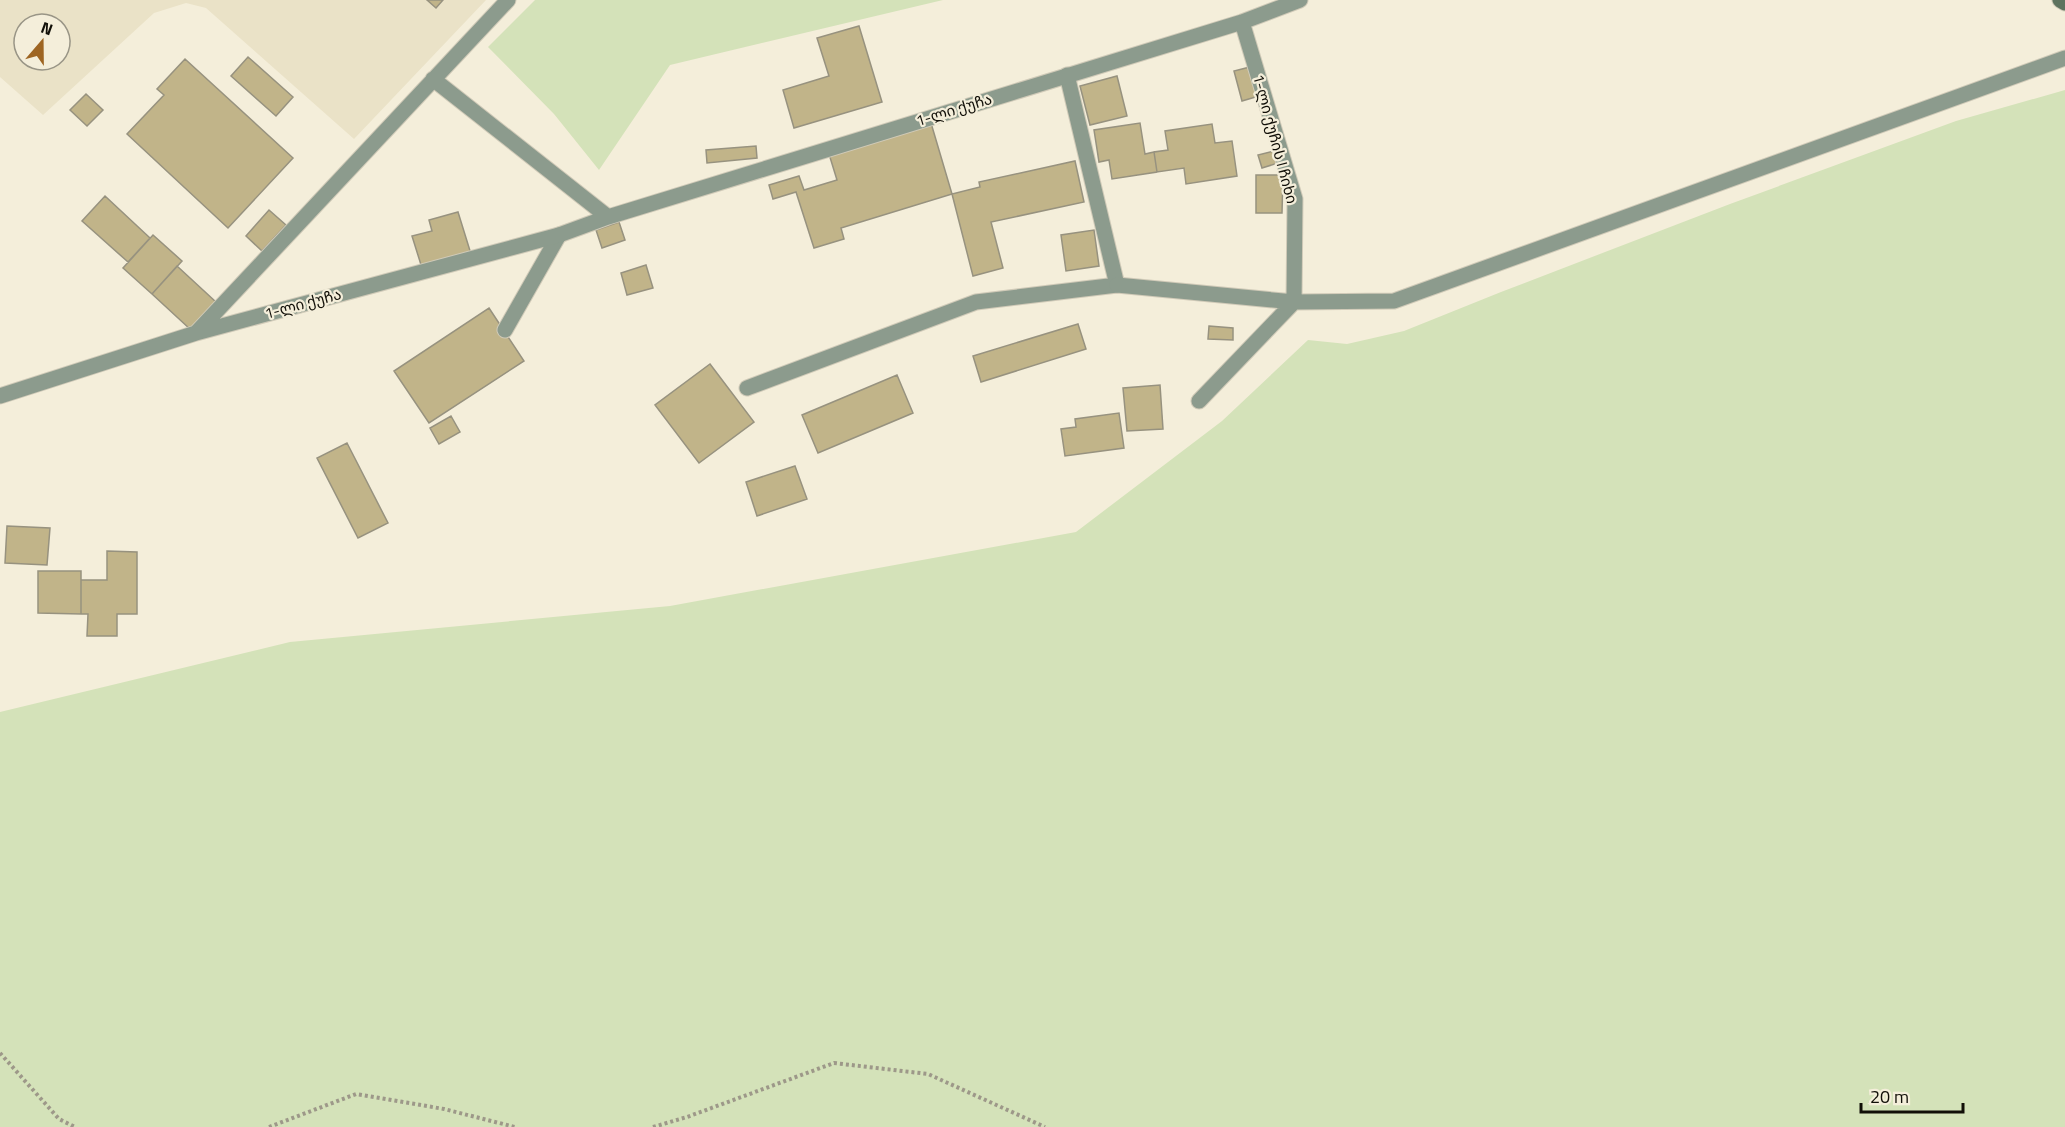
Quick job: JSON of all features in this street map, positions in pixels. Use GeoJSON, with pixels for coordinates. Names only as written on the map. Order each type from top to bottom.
{"type":"FeatureCollection","features":[{"type":"Feature","properties":{"kind":"main road"},"geometry":{"type":"LineString","coordinates":[[2060,0],[2065,3]]}},
{"type":"Feature","properties":{"kind":"street"},"geometry":{"type":"LineString","coordinates":[[196,333],[508,0]]}},
{"type":"Feature","properties":{"kind":"street","name":"1-ლი ქუჩა"},"geometry":{"type":"LineString","coordinates":[[0,396],[196,333],[558,235],[608,217],[1242,22],[1300,0]]}},
{"type":"Feature","properties":{"kind":"street","name":"1-ლი ქუჩის I ჩიხი"},"geometry":{"type":"LineString","coordinates":[[1242,22],[1295,199],[1294,302]]}},
{"type":"Feature","properties":{"kind":"street"},"geometry":{"type":"LineString","coordinates":[[747,387],[976,302],[1117,285],[1294,302],[1394,302],[2065,58]]}},
{"type":"Feature","properties":{"kind":"street"},"geometry":{"type":"LineString","coordinates":[[1067,75],[1117,285]]}},
{"type":"Feature","properties":{"kind":"street"},"geometry":{"type":"LineString","coordinates":[[433,79],[608,217]]}},
{"type":"Feature","properties":{"kind":"street"},"geometry":{"type":"LineString","coordinates":[[505,330],[558,235]]}},
{"type":"Feature","properties":{"kind":"street"},"geometry":{"type":"LineString","coordinates":[[1199,400],[1294,302]]}},
{"type":"Feature","properties":{"kind":"path"},"geometry":{"type":"LineString","coordinates":[[0,1053],[58,1119],[75,1127]]}},
{"type":"Feature","properties":{"kind":"path"},"geometry":{"type":"LineString","coordinates":[[653,1127],[687,1117],[834,1063],[928,1074],[1045,1127]]}},
{"type":"Feature","properties":{"kind":"path"},"geometry":{"type":"LineString","coordinates":[[269,1127],[356,1094],[444,1108],[515,1127]]}},
{"type":"Feature","properties":{"kind":"shaded area"},"geometry":{"type":"Polygon","coordinates":[[[0,0],[486,0],[354,139],[206,8],[186,3],[154,13],[43,115],[0,77],[0,0]]]}},
{"type":"Feature","properties":{"kind":"green space"},"geometry":{"type":"Polygon","coordinates":[[[535,0],[943,0],[670,65],[599,170],[554,114],[488,47],[535,0]]]}},
{"type":"Feature","properties":{"kind":"green space"},"geometry":{"type":"Polygon","coordinates":[[[2065,90],[2065,1127],[0,1127],[0,712],[290,642],[670,606],[1076,532],[1222,421],[1308,340],[1347,344],[1404,331],[1730,204],[1956,121],[2065,90]]]}},
{"type":"Feature","properties":{"kind":"building"},"geometry":{"type":"Polygon","coordinates":[[[427,0],[443,0],[436,8],[427,0]]]}},
{"type":"Feature","properties":{"kind":"building"},"geometry":{"type":"Polygon","coordinates":[[[859,26],[882,102],[794,128],[783,90],[829,76],[817,38],[859,26]]]}},
{"type":"Feature","properties":{"kind":"building"},"geometry":{"type":"Polygon","coordinates":[[[248,57],[293,97],[276,116],[231,76],[248,57]]]}},
{"type":"Feature","properties":{"kind":"building"},"geometry":{"type":"Polygon","coordinates":[[[185,59],[293,158],[228,228],[127,134],[164,95],[157,89],[185,59]]]}},
{"type":"Feature","properties":{"kind":"building"},"geometry":{"type":"Polygon","coordinates":[[[1250,67],[1259,96],[1242,101],[1234,71],[1250,67]]]}},
{"type":"Feature","properties":{"kind":"building"},"geometry":{"type":"Polygon","coordinates":[[[1117,76],[1127,116],[1090,125],[1080,86],[1117,76]]]}},
{"type":"Feature","properties":{"kind":"building"},"geometry":{"type":"Polygon","coordinates":[[[86,94],[103,110],[87,126],[70,110],[86,94]]]}},
{"type":"Feature","properties":{"kind":"building"},"geometry":{"type":"Polygon","coordinates":[[[931,123],[952,194],[841,228],[844,239],[814,248],[796,192],[773,199],[769,185],[799,176],[804,190],[837,180],[829,154],[931,123]]]}},
{"type":"Feature","properties":{"kind":"building"},"geometry":{"type":"Polygon","coordinates":[[[1140,123],[1145,154],[1154,152],[1157,172],[1112,179],[1109,160],[1099,162],[1094,130],[1140,123]]]}},
{"type":"Feature","properties":{"kind":"building"},"geometry":{"type":"Polygon","coordinates":[[[1212,124],[1215,143],[1232,141],[1237,176],[1186,184],[1184,168],[1157,172],[1154,152],[1168,150],[1165,131],[1212,124]]]}},
{"type":"Feature","properties":{"kind":"building"},"geometry":{"type":"Polygon","coordinates":[[[756,146],[757,158],[707,163],[706,150],[756,146]]]}},
{"type":"Feature","properties":{"kind":"building"},"geometry":{"type":"Polygon","coordinates":[[[1274,151],[1278,163],[1262,168],[1258,155],[1274,151]]]}},
{"type":"Feature","properties":{"kind":"building"},"geometry":{"type":"Polygon","coordinates":[[[1075,161],[1084,202],[991,222],[1003,268],[973,276],[952,194],[980,187],[979,182],[1075,161]]]}},
{"type":"Feature","properties":{"kind":"building"},"geometry":{"type":"Polygon","coordinates":[[[1256,175],[1283,175],[1282,213],[1256,213],[1256,175]]]}},
{"type":"Feature","properties":{"kind":"building"},"geometry":{"type":"Polygon","coordinates":[[[105,196],[150,238],[128,262],[82,221],[105,196]]]}},
{"type":"Feature","properties":{"kind":"building"},"geometry":{"type":"Polygon","coordinates":[[[269,210],[286,225],[262,251],[246,236],[269,210]]]}},
{"type":"Feature","properties":{"kind":"building"},"geometry":{"type":"Polygon","coordinates":[[[458,212],[471,254],[422,268],[412,236],[432,231],[429,220],[458,212]]]}},
{"type":"Feature","properties":{"kind":"building"},"geometry":{"type":"Polygon","coordinates":[[[619,222],[625,240],[602,248],[596,230],[619,222]]]}},
{"type":"Feature","properties":{"kind":"building"},"geometry":{"type":"Polygon","coordinates":[[[1094,230],[1099,266],[1066,271],[1061,235],[1094,230]]]}},
{"type":"Feature","properties":{"kind":"building"},"geometry":{"type":"Polygon","coordinates":[[[153,235],[182,261],[152,294],[123,268],[153,235]]]}},
{"type":"Feature","properties":{"kind":"building"},"geometry":{"type":"Polygon","coordinates":[[[646,265],[653,288],[627,295],[621,273],[646,265]]]}},
{"type":"Feature","properties":{"kind":"building"},"geometry":{"type":"Polygon","coordinates":[[[177,266],[216,302],[191,330],[152,294],[177,266]]]}},
{"type":"Feature","properties":{"kind":"building"},"geometry":{"type":"Polygon","coordinates":[[[489,308],[524,361],[429,423],[394,371],[489,308]]]}},
{"type":"Feature","properties":{"kind":"building"},"geometry":{"type":"Polygon","coordinates":[[[1078,324],[1086,349],[981,382],[973,356],[1078,324]]]}},
{"type":"Feature","properties":{"kind":"building"},"geometry":{"type":"Polygon","coordinates":[[[1209,326],[1233,328],[1233,340],[1208,339],[1209,326]]]}},
{"type":"Feature","properties":{"kind":"building"},"geometry":{"type":"Polygon","coordinates":[[[710,364],[754,422],[699,463],[655,405],[710,364]]]}},
{"type":"Feature","properties":{"kind":"building"},"geometry":{"type":"Polygon","coordinates":[[[897,375],[913,413],[818,453],[802,415],[897,375]]]}},
{"type":"Feature","properties":{"kind":"building"},"geometry":{"type":"Polygon","coordinates":[[[1160,385],[1163,429],[1127,431],[1123,388],[1160,385]]]}},
{"type":"Feature","properties":{"kind":"building"},"geometry":{"type":"Polygon","coordinates":[[[1119,413],[1124,448],[1065,456],[1061,429],[1076,427],[1075,419],[1119,413]]]}},
{"type":"Feature","properties":{"kind":"building"},"geometry":{"type":"Polygon","coordinates":[[[451,416],[460,432],[439,444],[430,428],[451,416]]]}},
{"type":"Feature","properties":{"kind":"building"},"geometry":{"type":"Polygon","coordinates":[[[347,443],[388,523],[358,538],[317,458],[347,443]]]}},
{"type":"Feature","properties":{"kind":"building"},"geometry":{"type":"Polygon","coordinates":[[[795,466],[807,499],[757,516],[746,482],[795,466]]]}},
{"type":"Feature","properties":{"kind":"building"},"geometry":{"type":"Polygon","coordinates":[[[7,526],[50,528],[47,565],[5,563],[7,526]]]}},
{"type":"Feature","properties":{"kind":"building"},"geometry":{"type":"Polygon","coordinates":[[[107,551],[137,552],[137,614],[117,614],[117,636],[87,636],[88,614],[81,614],[81,580],[107,580],[107,551]]]}},
{"type":"Feature","properties":{"kind":"building"},"geometry":{"type":"Polygon","coordinates":[[[38,571],[81,571],[81,614],[38,613],[38,571]]]}}]}
